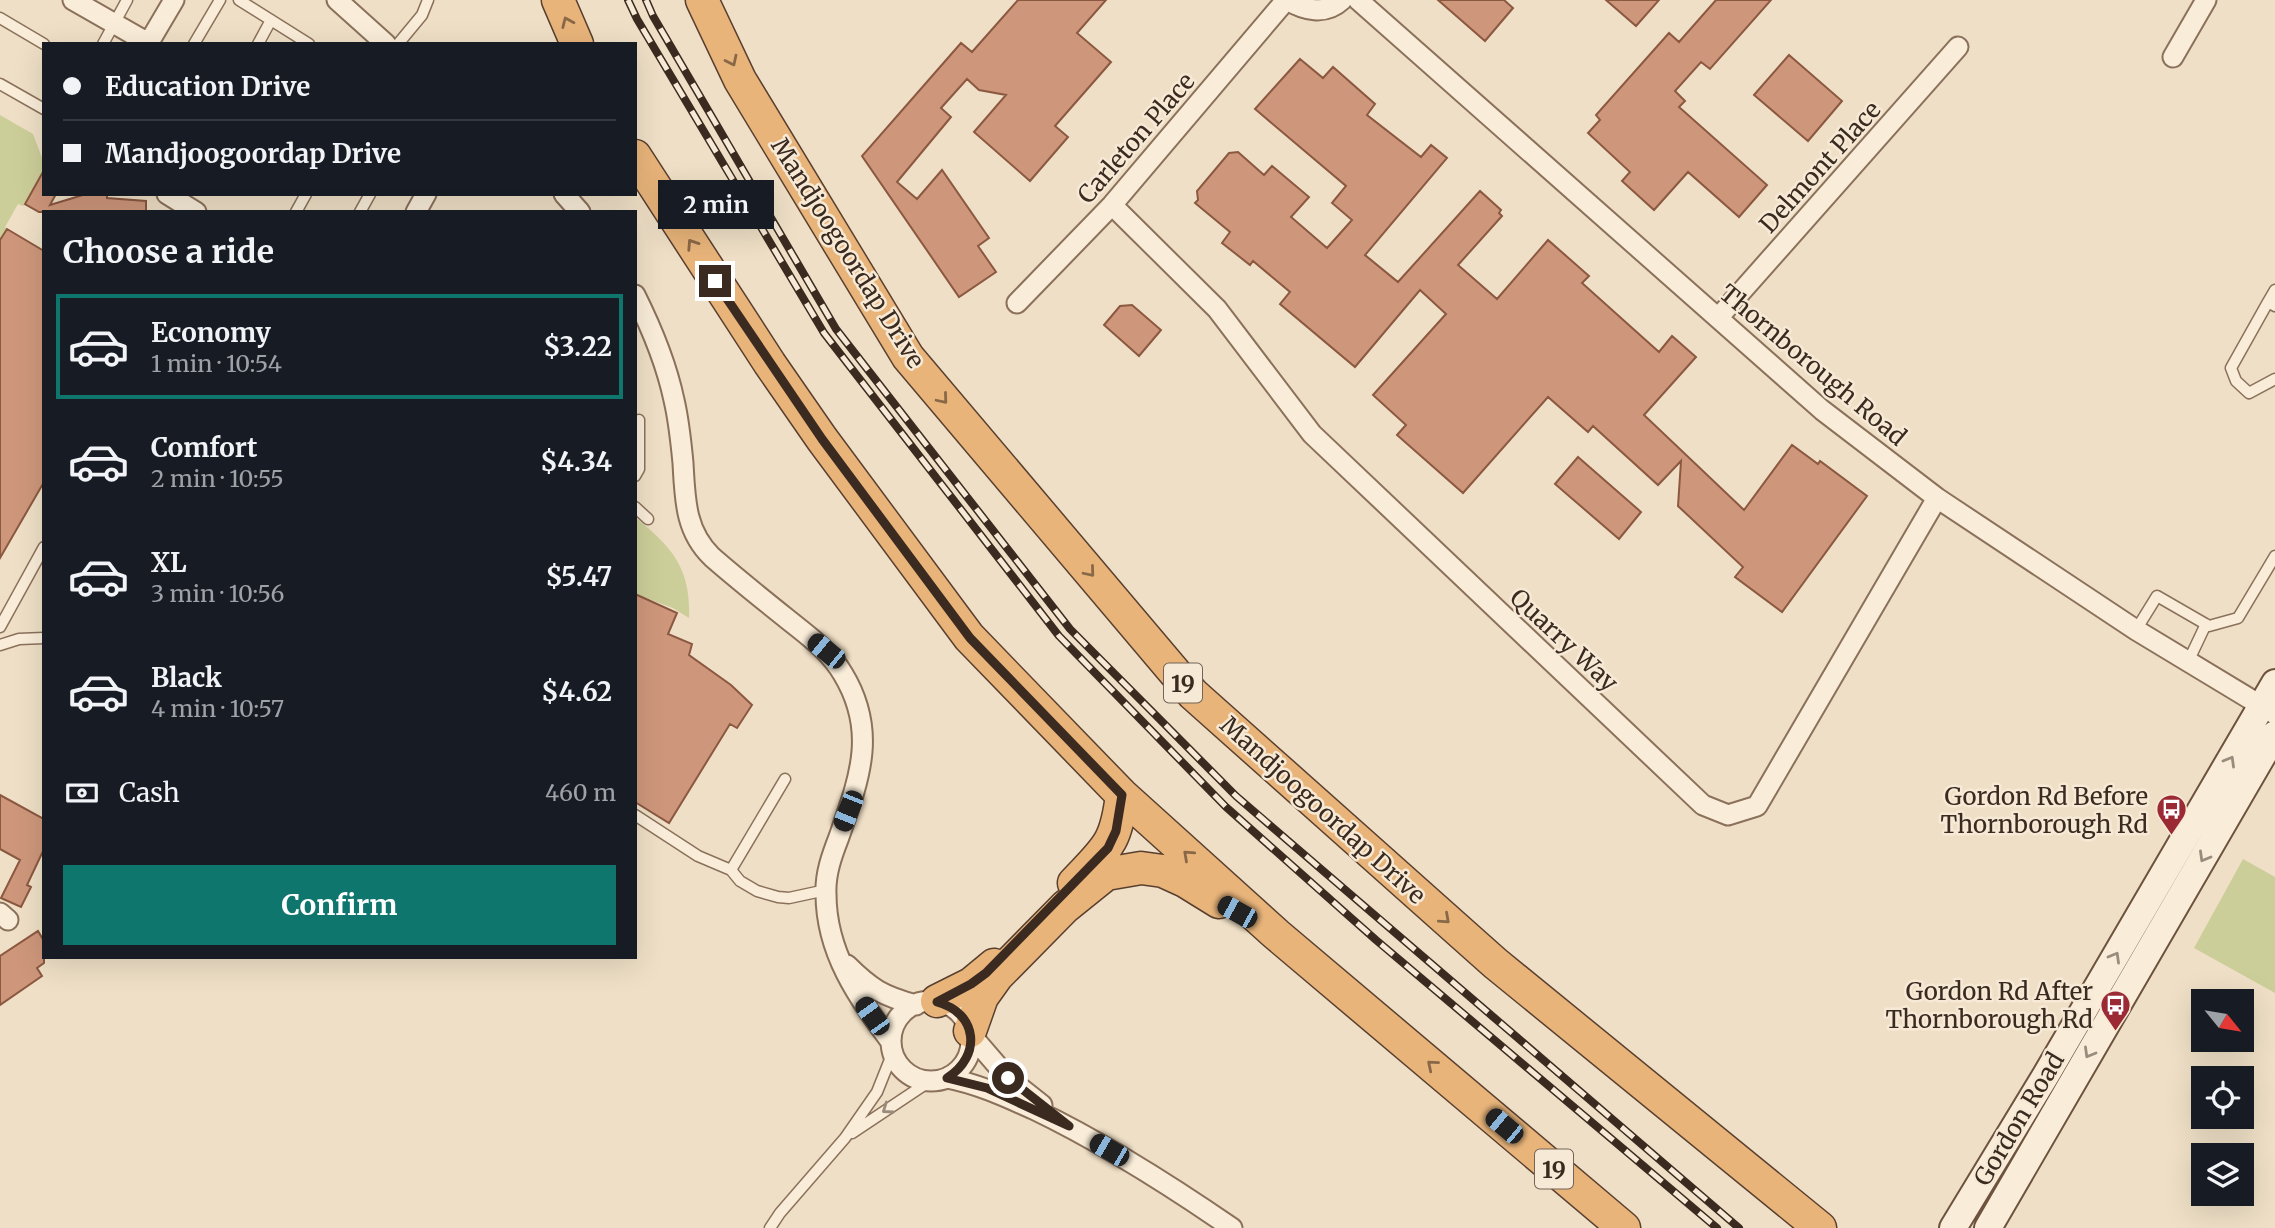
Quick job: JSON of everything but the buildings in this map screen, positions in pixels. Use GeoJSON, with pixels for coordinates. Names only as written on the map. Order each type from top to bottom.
{"type":"FeatureCollection","features":[{"type":"Feature","properties":{"kind":"highway"},"geometry":{"type":"LineString","coordinates":[[558,0],[576,42]]}},
{"type":"Feature","properties":{"kind":"highway","name":"Mandjoogoordap Drive"},"geometry":{"type":"LineString","coordinates":[[702,0],[740,80],[908,357],[1192,694],[1495,963],[1821,1228]]}},
{"type":"Feature","properties":{"kind":"highway","name":"19"},"geometry":{"type":"LineString","coordinates":[[637,159],[822,439],[970,638],[1122,795],[1276,934],[1625,1228]]}},
{"type":"Feature","properties":{"kind":"highway"},"geometry":{"type":"LineString","coordinates":[[926,1003],[971,984],[986,973],[1108,848],[1116,831],[1122,795]]}},
{"type":"Feature","properties":{"kind":"highway"},"geometry":{"type":"LineString","coordinates":[[970,1033],[976,1008],[997,976],[1065,907],[1106,874],[1141,868],[1163,871],[1276,934]]}},
{"type":"Feature","properties":{"kind":"main road","name":"Gordon Road"},"geometry":{"type":"LineString","coordinates":[[1953,1228],[2268,710],[2275,683]]}},
{"type":"Feature","properties":{"kind":"main road","name":"Gordon Road"},"geometry":{"type":"LineString","coordinates":[[1988,1228],[2275,734]]}},
{"type":"Feature","properties":{"kind":"street"},"geometry":{"type":"LineString","coordinates":[[73,0],[146,42]]}},
{"type":"Feature","properties":{"kind":"street"},"geometry":{"type":"LineString","coordinates":[[150,42],[174,0]]}},
{"type":"Feature","properties":{"kind":"street"},"geometry":{"type":"LineString","coordinates":[[337,0],[385,42]]}},
{"type":"Feature","properties":{"kind":"street"},"geometry":{"type":"LineString","coordinates":[[1286,0],[1302,9],[1320,11],[1337,5],[1342,0]]}},
{"type":"Feature","properties":{"kind":"street","name":"Carleton Place"},"geometry":{"type":"LineString","coordinates":[[1017,303],[1112,205],[1286,0]]}},
{"type":"Feature","properties":{"kind":"street","name":"Thornborough Road"},"geometry":{"type":"LineString","coordinates":[[1358,0],[1822,410],[1937,498],[2136,630],[2268,710]]}},
{"type":"Feature","properties":{"kind":"street"},"geometry":{"type":"LineString","coordinates":[[2173,57],[2206,0]]}},
{"type":"Feature","properties":{"kind":"street","name":"Delmont Place"},"geometry":{"type":"LineString","coordinates":[[1718,318],[1958,47]]}},
{"type":"Feature","properties":{"kind":"street"},"geometry":{"type":"LineString","coordinates":[[170,196],[193,210]]}},
{"type":"Feature","properties":{"kind":"street"},"geometry":{"type":"LineString","coordinates":[[566,196],[578,210]]}},
{"type":"Feature","properties":{"kind":"street","name":"Quarry Way"},"geometry":{"type":"LineString","coordinates":[[1112,205],[1217,309],[1312,434],[1703,805],[1728,815],[1757,806],[1937,498]]}},
{"type":"Feature","properties":{"kind":"street"},"geometry":{"type":"LineString","coordinates":[[637,299],[657,339],[671,387],[679,429],[685,506],[693,531],[702,547],[712,557],[826,651],[843,673],[857,704],[863,736],[861,768],[832,856],[825,890],[828,921],[839,956],[857,995],[892,1047],[898,1063],[906,1073],[918,1079],[938,1079],[987,1088],[1069,1126],[1232,1228]]}},
{"type":"Feature","properties":{"kind":"street"},"geometry":{"type":"LineString","coordinates":[[839,956],[874,990],[894,999],[948,1005],[958,1011],[970,1033],[1008,1078],[1069,1126]]}},
{"type":"Feature","properties":{"kind":"street"},"geometry":{"type":"LineString","coordinates":[[892,1047],[898,1020],[905,1011],[926,1003]]}},
{"type":"Feature","properties":{"kind":"street"},"geometry":{"type":"LineString","coordinates":[[938,1079],[958,1071],[966,1060],[970,1048],[970,1033]]}},
{"type":"Feature","properties":{"kind":"lane"},"geometry":{"type":"LineString","coordinates":[[104,42],[127,0]]}},
{"type":"Feature","properties":{"kind":"lane"},"geometry":{"type":"LineString","coordinates":[[195,42],[220,0]]}},
{"type":"Feature","properties":{"kind":"lane"},"geometry":{"type":"LineString","coordinates":[[239,0],[306,42]]}},
{"type":"Feature","properties":{"kind":"lane"},"geometry":{"type":"LineString","coordinates":[[400,42],[422,15],[428,0]]}},
{"type":"Feature","properties":{"kind":"lane"},"geometry":{"type":"LineString","coordinates":[[0,18],[42,43]]}},
{"type":"Feature","properties":{"kind":"lane"},"geometry":{"type":"LineString","coordinates":[[259,42],[271,20]]}},
{"type":"Feature","properties":{"kind":"lane"},"geometry":{"type":"LineString","coordinates":[[0,84],[42,108]]}},
{"type":"Feature","properties":{"kind":"lane"},"geometry":{"type":"LineString","coordinates":[[2275,290],[2271,304],[2231,368],[2235,382],[2249,393],[2275,379]]}},
{"type":"Feature","properties":{"kind":"lane"},"geometry":{"type":"LineString","coordinates":[[637,472],[639,420]]}},
{"type":"Feature","properties":{"kind":"lane"},"geometry":{"type":"LineString","coordinates":[[637,509],[648,519]]}},
{"type":"Feature","properties":{"kind":"lane"},"geometry":{"type":"LineString","coordinates":[[0,627],[42,551]]}},
{"type":"Feature","properties":{"kind":"lane"},"geometry":{"type":"LineString","coordinates":[[2136,630],[2157,596],[2209,626],[2238,618],[2275,556]]}},
{"type":"Feature","properties":{"kind":"lane"},"geometry":{"type":"LineString","coordinates":[[2188,662],[2206,624]]}},
{"type":"Feature","properties":{"kind":"lane"},"geometry":{"type":"LineString","coordinates":[[0,645],[19,639],[42,638]]}},
{"type":"Feature","properties":{"kind":"lane"},"geometry":{"type":"LineString","coordinates":[[731,870],[785,779]]}},
{"type":"Feature","properties":{"kind":"lane"},"geometry":{"type":"LineString","coordinates":[[637,816],[698,856],[731,870],[740,881],[757,891],[778,897],[795,897],[825,890]]}},
{"type":"Feature","properties":{"kind":"lane"},"geometry":{"type":"LineString","coordinates":[[770,1228],[845,1138],[877,1092],[892,1047]]}},
{"type":"Feature","properties":{"kind":"lane"},"geometry":{"type":"LineString","coordinates":[[845,1138],[938,1079]]}},
{"type":"Feature","properties":{"kind":"green space"},"geometry":{"type":"Polygon","coordinates":[[[0,115],[33,134],[42,158],[42,174],[25,204],[18,204],[0,240],[0,115]]]}},
{"type":"Feature","properties":{"kind":"green space"},"geometry":{"type":"Polygon","coordinates":[[[637,519],[669,549],[683,572],[687,585],[689,618],[673,608],[637,595],[637,519]]]}},
{"type":"Feature","properties":{"kind":"green space"},"geometry":{"type":"Polygon","coordinates":[[[2243,859],[2275,877],[2275,993],[2194,948],[2243,859]]]}},
{"type":"Feature","properties":{"kind":"railway"},"geometry":{"type":"LineString","coordinates":[[628,0],[824,333],[1059,636],[1226,807],[1376,940],[1717,1228]]}},
{"type":"Feature","properties":{"kind":"railway"},"geometry":{"type":"LineString","coordinates":[[646,0],[836,329],[1070,629],[1236,796],[1739,1228]]}},
{"type":"Feature","properties":{"kind":"place","name":"Gordon Rd Before Thornborough Rd"},"geometry":{"type":"Point","coordinates":[2171,837]}},
{"type":"Feature","properties":{"kind":"place","name":"Gordon Rd After Thornborough Rd"},"geometry":{"type":"Point","coordinates":[2116,1032]}},
{"type":"Feature","properties":{"kind":"route"},"geometry":{"type":"LineString","coordinates":[[715,281],[822,439],[970,638],[1122,795],[1116,831],[1108,848],[986,973],[937,1002],[958,1011],[971,1035],[966,1060],[958,1071],[947,1078],[987,1088],[1069,1126],[1008,1078]]}}]}
